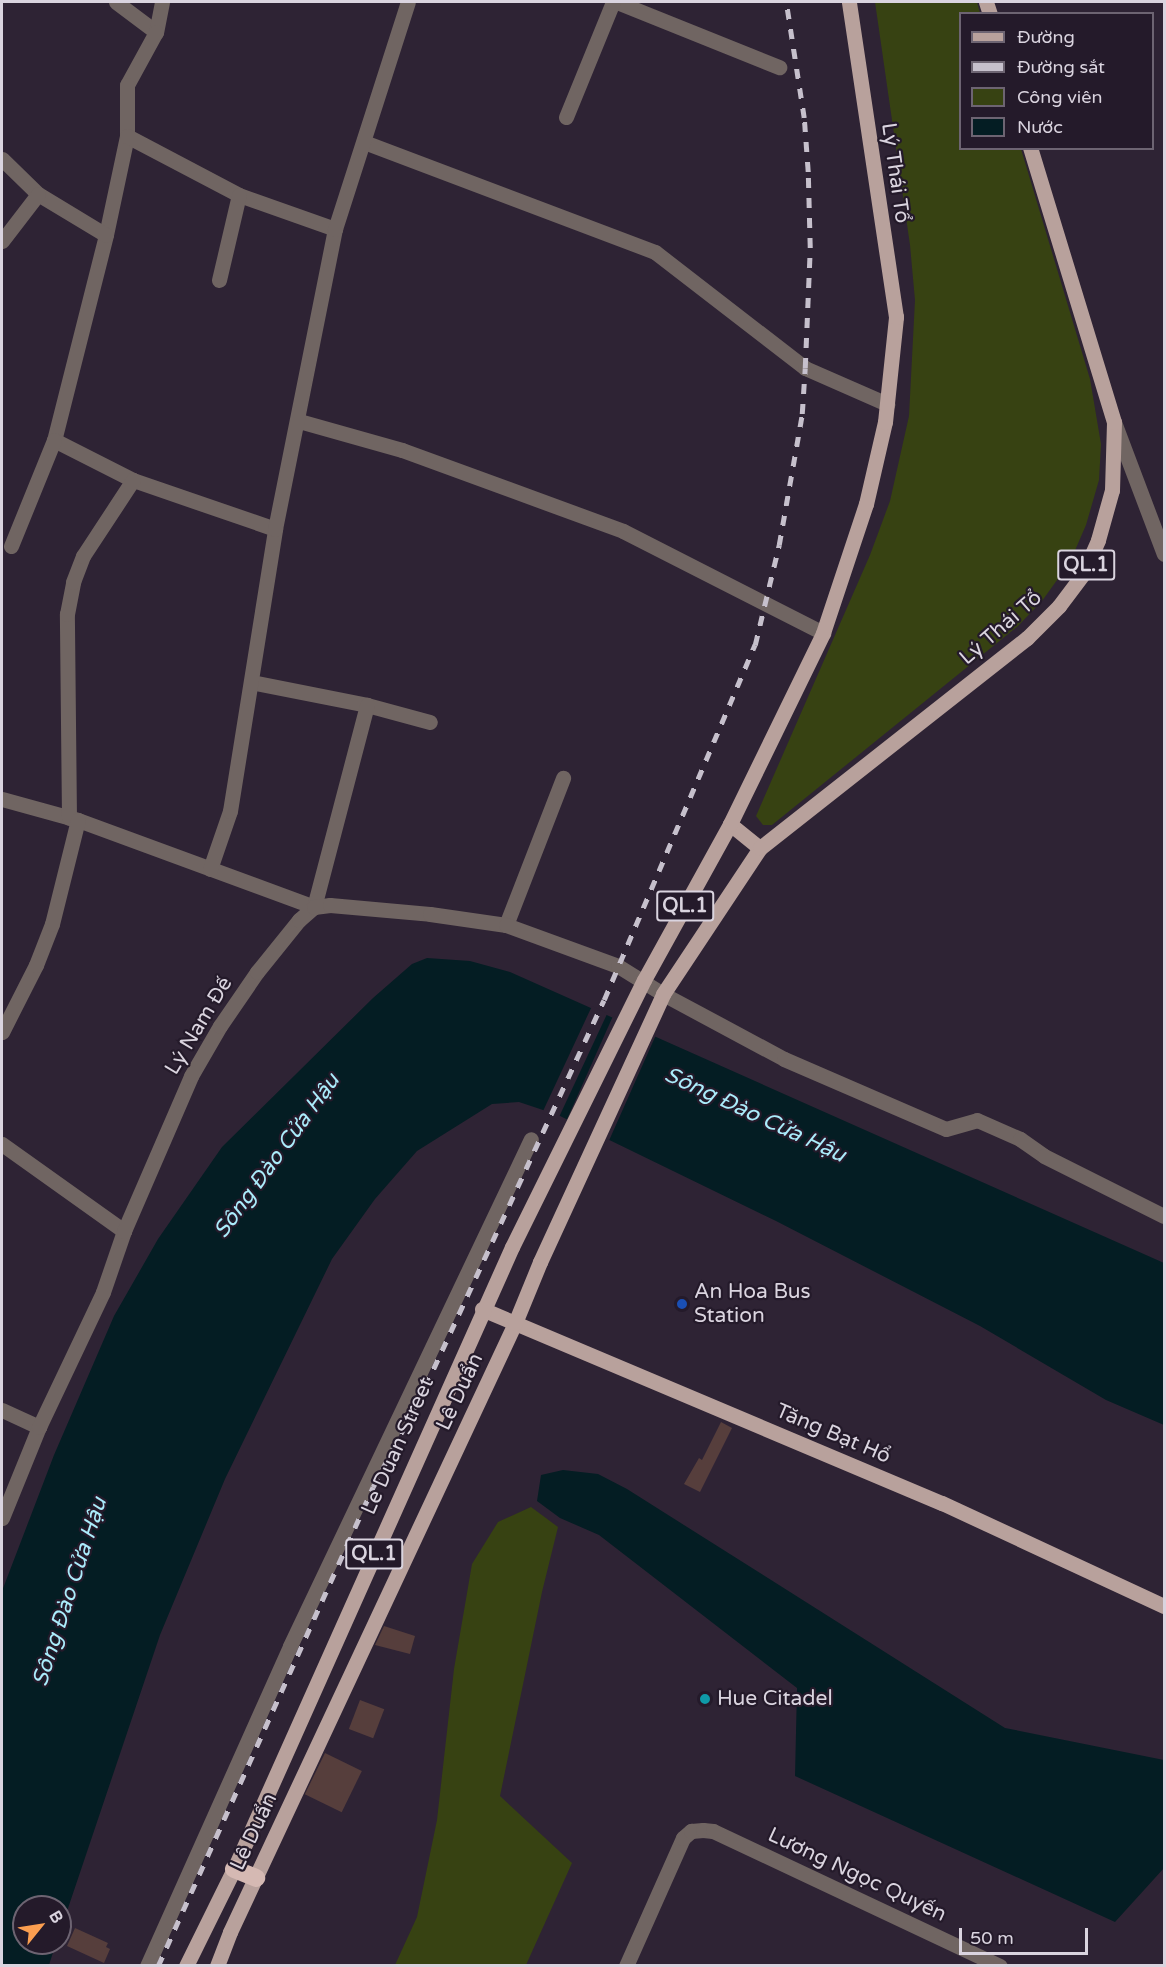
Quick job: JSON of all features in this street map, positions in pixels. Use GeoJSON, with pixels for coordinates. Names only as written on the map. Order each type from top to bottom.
{"type":"FeatureCollection","features":[{"type":"Feature","properties":{"kind":"highway"},"geometry":{"type":"LineString","coordinates":[[234,1869],[256,1878]]}},
{"type":"Feature","properties":{"kind":"main road","name":"Lý Thái Tổ"},"geometry":{"type":"LineString","coordinates":[[730,824],[823,633],[866,504],[887,404],[896,317],[849,2]]}},
{"type":"Feature","properties":{"kind":"main road","name":"Lý Thái Tổ"},"geometry":{"type":"LineString","coordinates":[[760,848],[1027,638],[1059,606],[1083,574],[1104,520],[1112,490],[1114,422],[1031,150]]}},
{"type":"Feature","properties":{"kind":"main road"},"geometry":{"type":"LineString","coordinates":[[730,824],[760,848]]}},
{"type":"Feature","properties":{"kind":"main road","name":"QL.1"},"geometry":{"type":"LineString","coordinates":[[641,985],[730,824]]}},
{"type":"Feature","properties":{"kind":"main road","name":"Lê Duẩn"},"geometry":{"type":"LineString","coordinates":[[217,1965],[515,1323],[587,1157],[660,999],[760,848]]}},
{"type":"Feature","properties":{"kind":"main road","name":"Le Duan Street"},"geometry":{"type":"LineString","coordinates":[[186,1965],[234,1869],[482,1309],[641,985]]}},
{"type":"Feature","properties":{"kind":"main road","name":"Tăng Bạt Hổ"},"geometry":{"type":"LineString","coordinates":[[482,1309],[951,1507],[1164,1606]]}},
{"type":"Feature","properties":{"kind":"street"},"geometry":{"type":"LineString","coordinates":[[116,2],[156,32]]}},
{"type":"Feature","properties":{"kind":"street"},"geometry":{"type":"LineString","coordinates":[[11,546],[54,440],[106,235],[127,136],[127,85],[156,32],[162,2]]}},
{"type":"Feature","properties":{"kind":"street"},"geometry":{"type":"LineString","coordinates":[[210,869],[230,811],[275,529],[299,421],[335,229],[408,2]]}},
{"type":"Feature","properties":{"kind":"street"},"geometry":{"type":"LineString","coordinates":[[566,117],[613,2]]}},
{"type":"Feature","properties":{"kind":"street"},"geometry":{"type":"LineString","coordinates":[[617,2],[779,67]]}},
{"type":"Feature","properties":{"kind":"street"},"geometry":{"type":"LineString","coordinates":[[127,136],[239,195],[335,229]]}},
{"type":"Feature","properties":{"kind":"street"},"geometry":{"type":"LineString","coordinates":[[364,142],[655,252],[806,368],[887,404]]}},
{"type":"Feature","properties":{"kind":"street"},"geometry":{"type":"LineString","coordinates":[[2,159],[38,194],[106,235]]}},
{"type":"Feature","properties":{"kind":"street"},"geometry":{"type":"LineString","coordinates":[[2,241],[38,194]]}},
{"type":"Feature","properties":{"kind":"street"},"geometry":{"type":"LineString","coordinates":[[219,280],[239,195]]}},
{"type":"Feature","properties":{"kind":"street"},"geometry":{"type":"LineString","coordinates":[[299,421],[402,450],[623,531],[823,633]]}},
{"type":"Feature","properties":{"kind":"street"},"geometry":{"type":"LineString","coordinates":[[1114,422],[1160,526],[1164,554]]}},
{"type":"Feature","properties":{"kind":"street"},"geometry":{"type":"LineString","coordinates":[[54,440],[133,480],[275,529]]}},
{"type":"Feature","properties":{"kind":"street"},"geometry":{"type":"LineString","coordinates":[[2,1032],[36,965],[52,924],[73,819],[69,603],[83,556],[133,480]]}},
{"type":"Feature","properties":{"kind":"street"},"geometry":{"type":"LineString","coordinates":[[251,682],[367,705],[430,722]]}},
{"type":"Feature","properties":{"kind":"street"},"geometry":{"type":"LineString","coordinates":[[314,907],[367,705]]}},
{"type":"Feature","properties":{"kind":"street"},"geometry":{"type":"LineString","coordinates":[[506,925],[563,778]]}},
{"type":"Feature","properties":{"kind":"street"},"geometry":{"type":"LineString","coordinates":[[2,800],[73,819],[314,907],[330,905],[430,914],[506,925],[618,966],[660,999],[784,1059],[946,1129],[977,1120],[1020,1139],[1044,1156],[1164,1216]]}},
{"type":"Feature","properties":{"kind":"street","name":"Lý Nam Đế"},"geometry":{"type":"LineString","coordinates":[[2,1518],[39,1427],[103,1292],[124,1231],[191,1076],[220,1026],[257,972],[299,920],[314,907]]}},
{"type":"Feature","properties":{"kind":"street"},"geometry":{"type":"LineString","coordinates":[[147,1965],[290,1646],[531,1139]]}},
{"type":"Feature","properties":{"kind":"street"},"geometry":{"type":"LineString","coordinates":[[2,1144],[124,1231]]}},
{"type":"Feature","properties":{"kind":"street"},"geometry":{"type":"LineString","coordinates":[[2,1410],[39,1427]]}},
{"type":"Feature","properties":{"kind":"street","name":"Lương Ngọc Quyến"},"geometry":{"type":"LineString","coordinates":[[626,1965],[683,1839],[695,1830],[713,1831],[1000,1965]]}},
{"type":"Feature","properties":{"kind":"green space"},"geometry":{"type":"Polygon","coordinates":[[[875,2],[977,2],[980,12],[959,12],[959,150],[1021,150],[1090,379],[1101,444],[1099,480],[1086,525],[1070,562],[1042,601],[1018,626],[772,825],[763,825],[756,816],[870,555],[890,501],[909,416],[915,300],[910,245],[875,2]]]}},
{"type":"Feature","properties":{"kind":"green space"},"geometry":{"type":"Polygon","coordinates":[[[531,1507],[558,1527],[542,1592],[500,1796],[572,1863],[526,1965],[395,1965],[417,1917],[437,1820],[454,1669],[472,1564],[498,1522],[531,1507]]]}},
{"type":"Feature","properties":{"kind":"water","name":"Sông Đào Cửa Hậu"},"geometry":{"type":"Polygon","coordinates":[[[427,958],[470,961],[510,972],[1164,1263],[1164,1425],[1106,1400],[980,1326],[776,1221],[558,1115],[519,1102],[492,1104],[417,1151],[375,1199],[332,1259],[225,1479],[160,1635],[72,1896],[12,1895],[12,1955],[52,1955],[49,1965],[2,1965],[2,1591],[54,1455],[114,1316],[158,1239],[222,1147],[373,998],[412,964],[427,958]]]}},
{"type":"Feature","properties":{"kind":"water"},"geometry":{"type":"Polygon","coordinates":[[[563,1470],[598,1474],[627,1489],[1005,1728],[1164,1760],[1164,1868],[1115,1922],[795,1776],[797,1688],[599,1535],[560,1518],[537,1501],[541,1475],[563,1470]]]}},
{"type":"Feature","properties":{"kind":"pier"},"geometry":{"type":"Polygon","coordinates":[[[592,1006],[607,1013],[558,1120],[542,1113],[592,1006]]]}},
{"type":"Feature","properties":{"kind":"pier"},"geometry":{"type":"Polygon","coordinates":[[[613,1016],[656,1035],[609,1140],[566,1121],[613,1016]]]}},
{"type":"Feature","properties":{"kind":"building"},"geometry":{"type":"Polygon","coordinates":[[[721,1422],[732,1428],[700,1492],[684,1484],[699,1458],[702,1460],[721,1422]]]}},
{"type":"Feature","properties":{"kind":"building"},"geometry":{"type":"Polygon","coordinates":[[[384,1626],[415,1636],[410,1654],[375,1645],[384,1626]]]}},
{"type":"Feature","properties":{"kind":"building"},"geometry":{"type":"Polygon","coordinates":[[[360,1700],[384,1709],[373,1738],[349,1729],[360,1700]]]}},
{"type":"Feature","properties":{"kind":"building"},"geometry":{"type":"Polygon","coordinates":[[[325,1753],[362,1771],[342,1812],[305,1794],[325,1753]]]}},
{"type":"Feature","properties":{"kind":"building"},"geometry":{"type":"Polygon","coordinates":[[[75,1928],[108,1943],[106,1947],[110,1949],[104,1963],[72,1948],[72,1935],[75,1928]]]}},
{"type":"Feature","properties":{"kind":"railway"},"geometry":{"type":"LineString","coordinates":[[158,1966],[373,1487],[425,1387],[604,1000],[755,645],[779,545],[802,414],[805,368],[810,248],[808,172],[804,118],[786,2]]}},
{"type":"Feature","properties":{"kind":"place","name":"An Hoa Bus Station"},"geometry":{"type":"Point","coordinates":[682,1304]}},
{"type":"Feature","properties":{"kind":"place","name":"Hue Citadel"},"geometry":{"type":"Point","coordinates":[705,1699]}}]}
